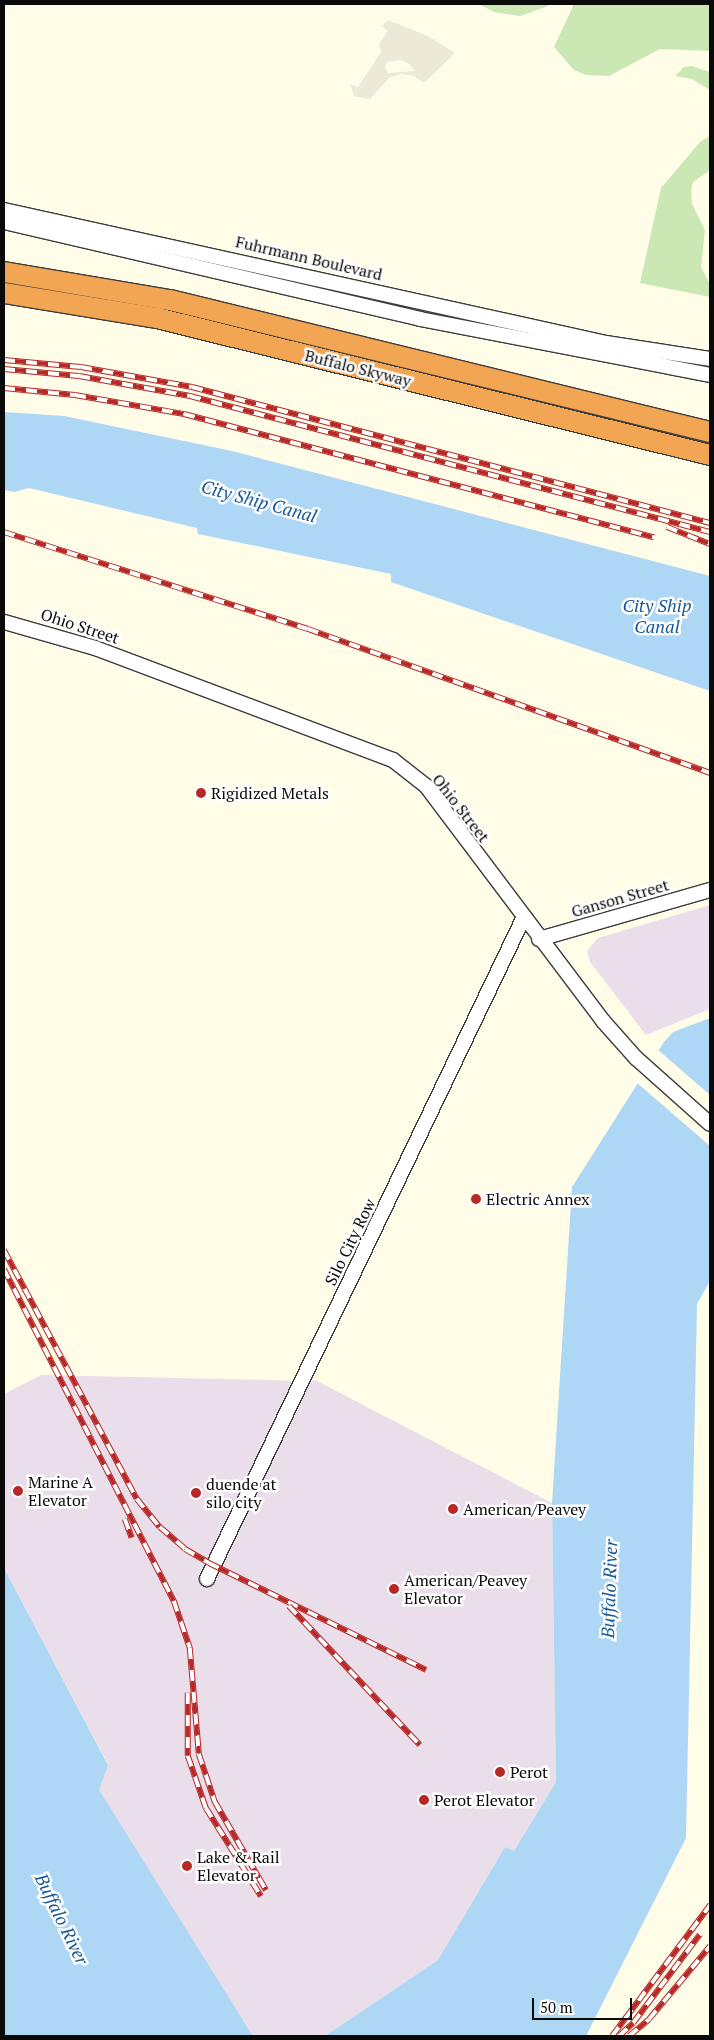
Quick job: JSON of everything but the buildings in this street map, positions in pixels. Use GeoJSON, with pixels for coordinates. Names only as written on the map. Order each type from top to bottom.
{"type":"FeatureCollection","features":[{"type":"Feature","properties":{"kind":"highway","name":"Buffalo Skyway"},"geometry":{"type":"LineString","coordinates":[[4,272],[170,300],[538,392],[710,432]]}},
{"type":"Feature","properties":{"kind":"highway","name":"Buffalo Skyway"},"geometry":{"type":"LineString","coordinates":[[4,293],[157,318],[689,452],[710,455]]}},
{"type":"Feature","properties":{"kind":"highway"},"geometry":{"type":"LineString","coordinates":[[689,452],[710,468]]}},
{"type":"Feature","properties":{"kind":"street","name":"Fuhrmann Boulevard"},"geometry":{"type":"LineString","coordinates":[[4,210],[606,349],[710,375]]}},
{"type":"Feature","properties":{"kind":"street","name":"Fuhrmann Boulevard"},"geometry":{"type":"LineString","coordinates":[[4,222],[420,318],[606,349],[710,359]]}},
{"type":"Feature","properties":{"kind":"street","name":"Ohio Street"},"geometry":{"type":"LineString","coordinates":[[4,622],[95,648],[393,760],[426,786],[523,919],[636,1058],[710,1124]]}},
{"type":"Feature","properties":{"kind":"street","name":"Ganson Street"},"geometry":{"type":"LineString","coordinates":[[539,939],[710,890]]}},
{"type":"Feature","properties":{"kind":"street","name":"Silo City Row"},"geometry":{"type":"LineString","coordinates":[[207,1579],[523,919]]}},
{"type":"Feature","properties":{"kind":"shaded area"},"geometry":{"type":"Polygon","coordinates":[[[388,20],[428,36],[455,53],[424,83],[414,76],[401,74],[389,78],[370,99],[354,96],[350,84],[358,87],[381,52],[379,44],[388,31],[382,26],[388,20]],[[401,60],[387,62],[385,66],[388,73],[415,71],[408,63],[401,60]]]}},
{"type":"Feature","properties":{"kind":"shaded area"},"geometry":{"type":"Polygon","coordinates":[[[710,905],[710,1009],[646,1035],[590,962],[587,951],[598,938],[710,905]]]}},
{"type":"Feature","properties":{"kind":"shaded area"},"geometry":{"type":"Polygon","coordinates":[[[41,1375],[317,1381],[552,1503],[556,1782],[514,1851],[505,1847],[438,1960],[325,2036],[253,2036],[98,1790],[108,1764],[4,1568],[4,1394],[41,1375]]]}},
{"type":"Feature","properties":{"kind":"green space"},"geometry":{"type":"Polygon","coordinates":[[[479,4],[547,4],[548,6],[520,16],[494,12],[479,4]]]}},
{"type":"Feature","properties":{"kind":"green space"},"geometry":{"type":"Polygon","coordinates":[[[574,4],[710,4],[710,51],[660,49],[609,76],[586,75],[574,70],[554,47],[574,4]]]}},
{"type":"Feature","properties":{"kind":"green space"},"geometry":{"type":"Polygon","coordinates":[[[692,66],[710,72],[710,90],[692,79],[675,76],[684,67],[692,66]]]}},
{"type":"Feature","properties":{"kind":"green space"},"geometry":{"type":"Polygon","coordinates":[[[710,136],[710,170],[693,182],[691,191],[692,204],[705,230],[701,267],[710,284],[710,297],[640,283],[661,188],[700,142],[710,136]]]}},
{"type":"Feature","properties":{"kind":"water","name":"City Ship Canal"},"geometry":{"type":"Polygon","coordinates":[[[4,412],[64,416],[232,451],[710,576],[710,691],[391,582],[391,574],[198,534],[197,528],[29,488],[14,492],[4,490],[4,412]]]}},
{"type":"Feature","properties":{"kind":"water","name":"Buffalo River"},"geometry":{"type":"Polygon","coordinates":[[[710,1018],[710,1281],[697,1304],[686,1838],[586,2036],[325,2036],[438,1960],[505,1847],[514,1851],[556,1782],[552,1503],[572,1187],[664,1042],[673,1032],[710,1018]]]}},
{"type":"Feature","properties":{"kind":"water","name":"Buffalo River"},"geometry":{"type":"Polygon","coordinates":[[[4,1568],[108,1765],[99,1790],[253,2036],[4,2036],[4,1568]]]}},
{"type":"Feature","properties":{"kind":"pier"},"geometry":{"type":"Polygon","coordinates":[[[657,1049],[710,1095],[710,1146],[636,1082],[657,1049]]]}},
{"type":"Feature","properties":{"kind":"railway"},"geometry":{"type":"LineString","coordinates":[[4,360],[81,367],[192,387],[710,523]]}},
{"type":"Feature","properties":{"kind":"railway"},"geometry":{"type":"LineString","coordinates":[[4,369],[79,376],[190,396],[710,532]]}},
{"type":"Feature","properties":{"kind":"railway"},"geometry":{"type":"LineString","coordinates":[[4,388],[75,395],[184,414],[654,537]]}},
{"type":"Feature","properties":{"kind":"railway"},"geometry":{"type":"LineString","coordinates":[[667,527],[710,544]]}},
{"type":"Feature","properties":{"kind":"railway"},"geometry":{"type":"LineString","coordinates":[[4,532],[308,629],[710,773]]}},
{"type":"Feature","properties":{"kind":"railway"},"geometry":{"type":"LineString","coordinates":[[4,1250],[137,1499],[160,1527],[185,1549],[209,1563],[426,1670]]}},
{"type":"Feature","properties":{"kind":"railway"},"geometry":{"type":"LineString","coordinates":[[4,1269],[174,1601],[190,1648],[199,1754],[215,1802],[266,1890]]}},
{"type":"Feature","properties":{"kind":"railway"},"geometry":{"type":"LineString","coordinates":[[125,1519],[132,1538]]}},
{"type":"Feature","properties":{"kind":"railway"},"geometry":{"type":"LineString","coordinates":[[289,1606],[420,1745]]}},
{"type":"Feature","properties":{"kind":"railway"},"geometry":{"type":"LineString","coordinates":[[188,1693],[188,1756],[206,1808],[261,1896]]}},
{"type":"Feature","properties":{"kind":"railway"},"geometry":{"type":"LineString","coordinates":[[612,2036],[710,1905]]}},
{"type":"Feature","properties":{"kind":"railway"},"geometry":{"type":"LineString","coordinates":[[619,2036],[633,2023],[700,1934]]}},
{"type":"Feature","properties":{"kind":"railway"},"geometry":{"type":"LineString","coordinates":[[629,2036],[649,2019],[710,1946]]}},
{"type":"Feature","properties":{"kind":"place","name":"Rigidized Metals"},"geometry":{"type":"Point","coordinates":[201,793]}},
{"type":"Feature","properties":{"kind":"place","name":"Electric Annex"},"geometry":{"type":"Point","coordinates":[476,1199]}},
{"type":"Feature","properties":{"kind":"place","name":"Marine A Elevator"},"geometry":{"type":"Point","coordinates":[18,1491]}},
{"type":"Feature","properties":{"kind":"place","name":"duende at silo city"},"geometry":{"type":"Point","coordinates":[196,1493]}},
{"type":"Feature","properties":{"kind":"place","name":"American/Peavey"},"geometry":{"type":"Point","coordinates":[453,1509]}},
{"type":"Feature","properties":{"kind":"place","name":"American/Peavey Elevator"},"geometry":{"type":"Point","coordinates":[394,1589]}},
{"type":"Feature","properties":{"kind":"place","name":"Perot"},"geometry":{"type":"Point","coordinates":[500,1772]}},
{"type":"Feature","properties":{"kind":"place","name":"Perot Elevator"},"geometry":{"type":"Point","coordinates":[424,1800]}},
{"type":"Feature","properties":{"kind":"place","name":"Lake & Rail Elevator"},"geometry":{"type":"Point","coordinates":[187,1866]}}]}
